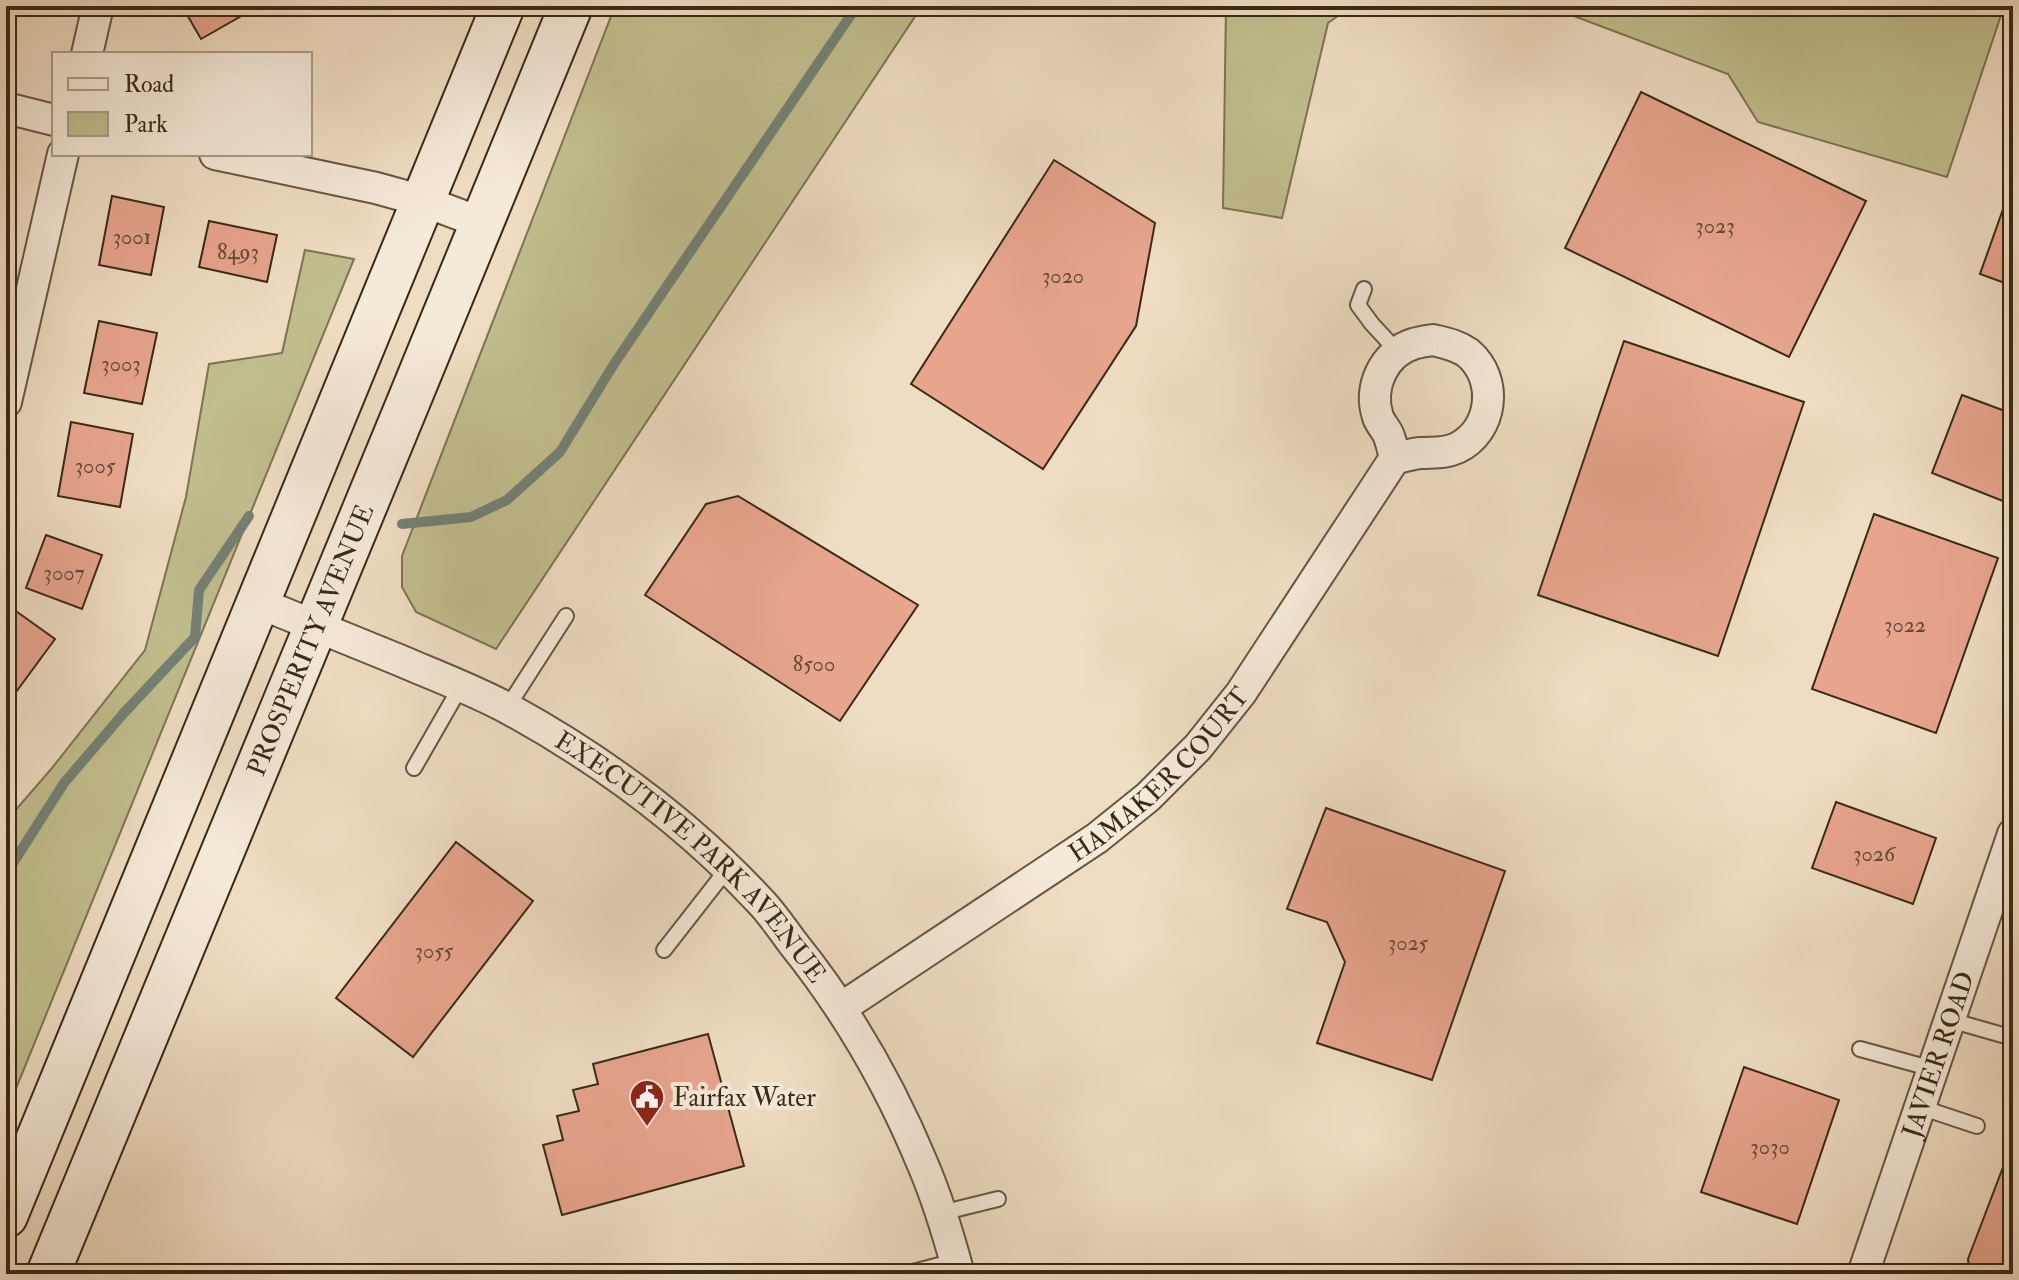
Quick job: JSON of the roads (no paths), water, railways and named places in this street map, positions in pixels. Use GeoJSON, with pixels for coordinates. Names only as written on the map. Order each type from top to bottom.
{"type":"FeatureCollection","features":[{"type":"Feature","properties":{"kind":"main road"},"geometry":{"type":"LineString","coordinates":[[6,1216],[503,6]]}},
{"type":"Feature","properties":{"kind":"main road","name":"PROSPERITY AVENUE"},"geometry":{"type":"LineString","coordinates":[[48,1274],[571,6]]}},
{"type":"Feature","properties":{"kind":"street"},"geometry":{"type":"LineString","coordinates":[[87,52],[98,6]]}},
{"type":"Feature","properties":{"kind":"street"},"geometry":{"type":"LineString","coordinates":[[6,108],[52,120]]}},
{"type":"Feature","properties":{"kind":"street"},"geometry":{"type":"LineString","coordinates":[[6,402],[63,156]]}},
{"type":"Feature","properties":{"kind":"street"},"geometry":{"type":"LineString","coordinates":[[224,156],[376,188],[482,223]]}},
{"type":"Feature","properties":{"kind":"street"},"geometry":{"type":"LineString","coordinates":[[1433,340],[1451,344],[1467,353],[1480,367],[1487,384],[1488,403],[1483,422],[1472,437],[1457,448],[1439,454],[1420,453],[1395,458],[1388,434],[1378,418],[1375,400],[1377,382],[1385,365],[1397,351],[1414,343],[1433,340]]}},
{"type":"Feature","properties":{"kind":"street","name":"HAMAKER COURT"},"geometry":{"type":"LineString","coordinates":[[841,1008],[1097,838],[1148,797],[1198,747],[1241,693],[1395,458]]}},
{"type":"Feature","properties":{"kind":"street","name":"EXECUTIVE PARK AVENUE"},"geometry":{"type":"LineString","coordinates":[[259,603],[507,708],[578,749],[629,784],[684,827],[728,868],[760,901],[841,1008],[886,1087],[923,1165],[957,1267]]}},
{"type":"Feature","properties":{"kind":"street","name":"JAVIER ROAD"},"geometry":{"type":"LineString","coordinates":[[1863,1274],[1950,1020],[2003,898],[2013,834]]}},
{"type":"Feature","properties":{"kind":"lane"},"geometry":{"type":"LineString","coordinates":[[1364,289],[1358,305],[1397,351]]}},
{"type":"Feature","properties":{"kind":"lane"},"geometry":{"type":"LineString","coordinates":[[507,708],[566,616]]}},
{"type":"Feature","properties":{"kind":"lane"},"geometry":{"type":"LineString","coordinates":[[414,768],[461,686]]}},
{"type":"Feature","properties":{"kind":"lane"},"geometry":{"type":"LineString","coordinates":[[664,950],[728,868]]}},
{"type":"Feature","properties":{"kind":"lane"},"geometry":{"type":"LineString","coordinates":[[1950,1020],[2013,1038]]}},
{"type":"Feature","properties":{"kind":"lane"},"geometry":{"type":"LineString","coordinates":[[1860,1049],[1933,1069]]}},
{"type":"Feature","properties":{"kind":"lane"},"geometry":{"type":"LineString","coordinates":[[1920,1107],[1977,1126]]}},
{"type":"Feature","properties":{"kind":"lane"},"geometry":{"type":"LineString","coordinates":[[941,1213],[998,1199]]}},
{"type":"Feature","properties":{"kind":"lane"},"geometry":{"type":"LineString","coordinates":[[905,1274],[957,1267]]}},
{"type":"Feature","properties":{"kind":"waterway"},"geometry":{"type":"LineString","coordinates":[[402,524],[471,517],[507,500],[560,452],[614,364],[857,6]]}},
{"type":"Feature","properties":{"kind":"waterway"},"geometry":{"type":"LineString","coordinates":[[6,874],[64,783],[195,637],[199,590],[249,516]]}},
{"type":"Feature","properties":{"kind":"place","name":"Fairfax Water"},"geometry":{"type":"Point","coordinates":[647,1128]}}]}
